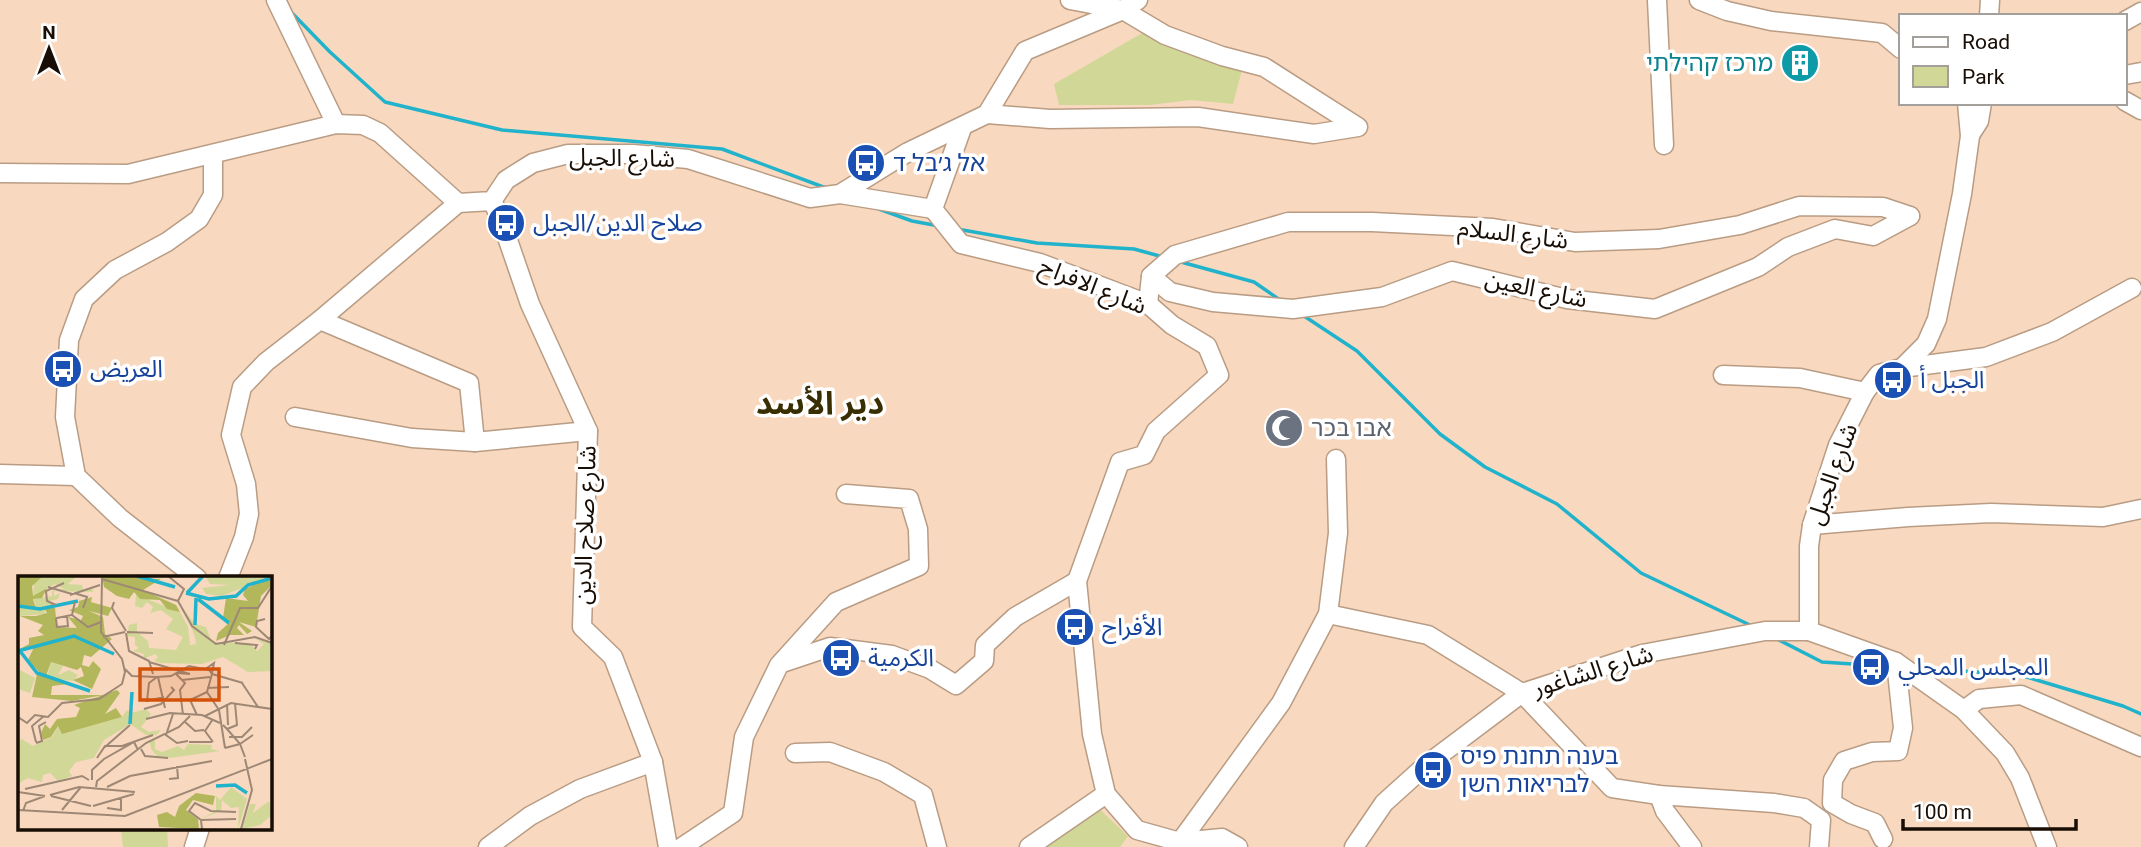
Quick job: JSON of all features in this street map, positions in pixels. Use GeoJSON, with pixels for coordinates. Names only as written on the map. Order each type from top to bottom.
{"type":"FeatureCollection","features":[{"type":"Feature","properties":{"kind":"street"},"geometry":{"type":"LineString","coordinates":[[276,0],[336,124]]}},
{"type":"Feature","properties":{"kind":"street"},"geometry":{"type":"LineString","coordinates":[[987,114],[1050,118],[1198,117],[1314,134],[1358,127],[1264,66],[1222,56],[1165,35],[1131,5],[1070,0]]}},
{"type":"Feature","properties":{"kind":"street"},"geometry":{"type":"LineString","coordinates":[[1657,0],[1664,145]]}},
{"type":"Feature","properties":{"kind":"street"},"geometry":{"type":"LineString","coordinates":[[1699,0],[1729,5],[1771,21],[1882,33],[1899,47]]}},
{"type":"Feature","properties":{"kind":"street","name":"شارع الجبل"},"geometry":{"type":"LineString","coordinates":[[492,201],[506,180],[533,163],[568,153],[633,154],[688,159],[810,198],[840,194],[908,152],[987,114],[1025,51],[1131,5]]}},
{"type":"Feature","properties":{"kind":"street","name":"شارع الجبل"},"geometry":{"type":"LineString","coordinates":[[1809,631],[1809,547],[1812,525],[1838,445],[1865,392],[1879,374],[1902,368],[1926,344],[1937,319],[1962,194],[1970,136],[1967,105]]}},
{"type":"Feature","properties":{"kind":"street"},"geometry":{"type":"LineString","coordinates":[[1970,136],[1979,121],[1982,105]]}},
{"type":"Feature","properties":{"kind":"street"},"geometry":{"type":"LineString","coordinates":[[0,173],[128,174],[336,124],[363,125],[380,133],[458,203]]}},
{"type":"Feature","properties":{"kind":"street"},"geometry":{"type":"LineString","coordinates":[[840,194],[933,209],[962,128]]}},
{"type":"Feature","properties":{"kind":"street"},"geometry":{"type":"LineString","coordinates":[[194,576],[120,518],[76,475],[65,417],[69,341],[84,299],[116,270],[167,242],[199,219],[213,195],[213,155]]}},
{"type":"Feature","properties":{"kind":"street"},"geometry":{"type":"LineString","coordinates":[[229,576],[244,537],[249,514],[246,484],[231,435],[242,387],[266,362],[458,203],[492,201]]}},
{"type":"Feature","properties":{"kind":"street","name":"شارع صلاح الدين"},"geometry":{"type":"LineString","coordinates":[[492,201],[530,304],[588,432],[582,628],[612,657],[653,762],[668,847]]}},
{"type":"Feature","properties":{"kind":"street","name":"شارع السلام"},"geometry":{"type":"LineString","coordinates":[[1151,276],[1175,255],[1288,222],[1372,222],[1493,228],[1575,242],[1659,239],[1727,228],[1799,206],[1883,207],[1910,216]]}},
{"type":"Feature","properties":{"kind":"street","name":"شارع الافراح"},"geometry":{"type":"LineString","coordinates":[[933,209],[961,244],[1040,262],[1147,304],[1172,325],[1207,346],[1219,375],[1156,431],[1144,455],[1120,462],[1077,581],[1092,734],[1105,794],[1137,830],[1180,844],[1222,838],[1238,847]]}},
{"type":"Feature","properties":{"kind":"street","name":"شارع العين"},"geometry":{"type":"LineString","coordinates":[[1151,276],[1170,292],[1213,302],[1293,309],[1382,297],[1452,271],[1567,299],[1655,309],[1758,267],[1788,247],[1835,229],[1873,236],[1910,216]]}},
{"type":"Feature","properties":{"kind":"street"},"geometry":{"type":"LineString","coordinates":[[1147,304],[1151,276]]}},
{"type":"Feature","properties":{"kind":"street"},"geometry":{"type":"LineString","coordinates":[[1902,368],[1986,357],[2052,332],[2132,288]]}},
{"type":"Feature","properties":{"kind":"street"},"geometry":{"type":"LineString","coordinates":[[320,320],[469,383],[475,442]]}},
{"type":"Feature","properties":{"kind":"street"},"geometry":{"type":"LineString","coordinates":[[1723,375],[1800,378],[1865,392]]}},
{"type":"Feature","properties":{"kind":"street"},"geometry":{"type":"LineString","coordinates":[[295,417],[412,438],[475,442],[588,432]]}},
{"type":"Feature","properties":{"kind":"street"},"geometry":{"type":"LineString","coordinates":[[1180,844],[1281,703],[1328,614],[1338,533],[1336,459]]}},
{"type":"Feature","properties":{"kind":"street"},"geometry":{"type":"LineString","coordinates":[[0,474],[76,475]]}},
{"type":"Feature","properties":{"kind":"street"},"geometry":{"type":"LineString","coordinates":[[682,847],[733,813],[744,737],[779,665],[836,602],[919,566],[918,529],[909,499],[846,494]]}},
{"type":"Feature","properties":{"kind":"street"},"geometry":{"type":"LineString","coordinates":[[1812,525],[1991,513],[2103,517],[2141,509]]}},
{"type":"Feature","properties":{"kind":"street"},"geometry":{"type":"LineString","coordinates":[[779,665],[830,647],[892,655],[930,669],[956,685],[984,661],[985,645],[1015,617],[1077,581]]}},
{"type":"Feature","properties":{"kind":"street"},"geometry":{"type":"LineString","coordinates":[[1328,614],[1428,635],[1522,693],[1612,788],[1804,808],[1821,820],[1819,847]]}},
{"type":"Feature","properties":{"kind":"street","name":"شارع الشاغور"},"geometry":{"type":"LineString","coordinates":[[1354,847],[1384,803],[1425,766],[1522,693],[1642,654],[1765,631],[1809,631]]}},
{"type":"Feature","properties":{"kind":"street"},"geometry":{"type":"LineString","coordinates":[[1809,631],[1896,662],[1964,710],[2005,753],[2020,778],[2047,847]]}},
{"type":"Feature","properties":{"kind":"street"},"geometry":{"type":"LineString","coordinates":[[1883,839],[1875,822],[1851,814],[1832,803],[1833,780],[1844,761],[1872,752],[1898,751],[1903,728],[1896,662]]}},
{"type":"Feature","properties":{"kind":"street"},"geometry":{"type":"LineString","coordinates":[[1964,710],[1979,699],[2021,695],[2141,747]]}},
{"type":"Feature","properties":{"kind":"street"},"geometry":{"type":"LineString","coordinates":[[795,753],[830,752],[884,772],[923,795],[937,847]]}},
{"type":"Feature","properties":{"kind":"street"},"geometry":{"type":"LineString","coordinates":[[488,847],[530,816],[580,789],[653,762]]}},
{"type":"Feature","properties":{"kind":"street"},"geometry":{"type":"LineString","coordinates":[[1030,847],[1105,794]]}},
{"type":"Feature","properties":{"kind":"street"},"geometry":{"type":"LineString","coordinates":[[1659,795],[1665,811],[1692,847]]}},
{"type":"Feature","properties":{"kind":"street"},"geometry":{"type":"LineString","coordinates":[[194,847],[199,830]]}},
{"type":"Feature","properties":{"kind":"green space"},"geometry":{"type":"Polygon","coordinates":[[[1144,32],[1164,46],[1243,66],[1233,104],[1191,100],[1150,105],[1059,105],[1054,84],[1144,32]]]}},
{"type":"Feature","properties":{"kind":"green space"},"geometry":{"type":"Polygon","coordinates":[[[1092,802],[1128,836],[1120,847],[1031,847],[1092,802]]]}},
{"type":"Feature","properties":{"kind":"green space"},"geometry":{"type":"Polygon","coordinates":[[[121,830],[167,830],[168,847],[123,847],[121,830]]]}},
{"type":"Feature","properties":{"kind":"waterway"},"geometry":{"type":"LineString","coordinates":[[290,11],[385,102],[502,130],[722,149],[826,188]]}},
{"type":"Feature","properties":{"kind":"waterway"},"geometry":{"type":"LineString","coordinates":[[879,209],[912,221],[939,226]]}},
{"type":"Feature","properties":{"kind":"waterway"},"geometry":{"type":"LineString","coordinates":[[957,229],[1037,243],[1134,249],[1163,257]]}},
{"type":"Feature","properties":{"kind":"waterway"},"geometry":{"type":"LineString","coordinates":[[1181,262],[1254,282],[1280,300]]}},
{"type":"Feature","properties":{"kind":"waterway"},"geometry":{"type":"LineString","coordinates":[[1301,314],[1357,351],[1440,434],[1485,467],[1557,504],[1641,573],[1752,626]]}},
{"type":"Feature","properties":{"kind":"waterway"},"geometry":{"type":"LineString","coordinates":[[1777,639],[1822,662],[1883,666]]}},
{"type":"Feature","properties":{"kind":"waterway"},"geometry":{"type":"LineString","coordinates":[[1918,668],[2020,675],[2141,714]]}},
{"type":"Feature","properties":{"kind":"place","name":"מרכז קהילתי"},"geometry":{"type":"Point","coordinates":[1800,63]}},
{"type":"Feature","properties":{"kind":"place","name":"אל ג׳בל ד"},"geometry":{"type":"Point","coordinates":[866,163]}},
{"type":"Feature","properties":{"kind":"place","name":"صلاح الدين/الجبل"},"geometry":{"type":"Point","coordinates":[506,223]}},
{"type":"Feature","properties":{"kind":"place","name":"العريض"},"geometry":{"type":"Point","coordinates":[63,369]}},
{"type":"Feature","properties":{"kind":"place","name":"الجبل أ"},"geometry":{"type":"Point","coordinates":[1893,380]}},
{"type":"Feature","properties":{"kind":"place","name":"אבו בכר"},"geometry":{"type":"Point","coordinates":[1284,428]}},
{"type":"Feature","properties":{"kind":"place","name":"الأفراح"},"geometry":{"type":"Point","coordinates":[1075,627]}},
{"type":"Feature","properties":{"kind":"place","name":"الكرمية"},"geometry":{"type":"Point","coordinates":[841,658]}},
{"type":"Feature","properties":{"kind":"place","name":"المجلس المحلي"},"geometry":{"type":"Point","coordinates":[1871,667]}},
{"type":"Feature","properties":{"kind":"place","name":"בענה תחנת פיס לבריאות השן"},"geometry":{"type":"Point","coordinates":[1433,770]}},
{"type":"Feature","properties":{"kind":"district","name":"دير الأسد"},"geometry":{"type":"Point","coordinates":[820,403]}}]}
